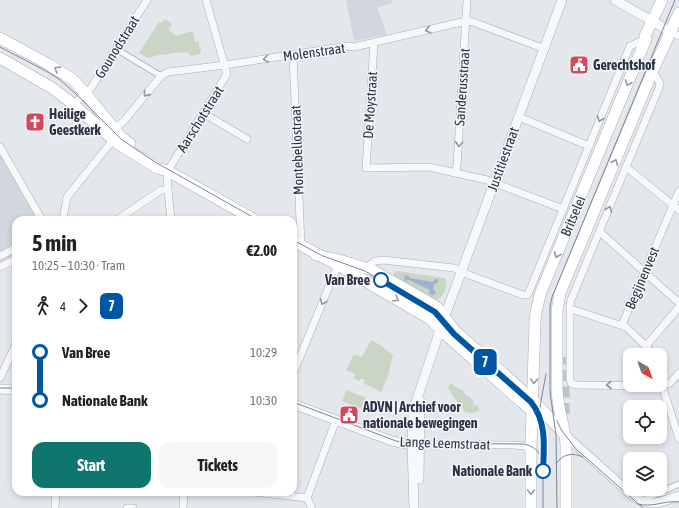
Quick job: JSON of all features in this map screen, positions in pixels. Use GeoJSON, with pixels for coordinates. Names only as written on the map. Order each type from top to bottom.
{"type":"FeatureCollection","features":[{"type":"Feature","properties":{"kind":"main road","name":"Britselei"},"geometry":{"type":"LineString","coordinates":[[531,508],[531,449],[536,314],[540,297],[646,39],[645,36],[662,0]]}},
{"type":"Feature","properties":{"kind":"main road","name":"Britselei"},"geometry":{"type":"LineString","coordinates":[[566,508],[566,436],[557,391],[558,302],[578,249],[653,70],[675,34],[679,13]]}},
{"type":"Feature","properties":{"kind":"main road"},"geometry":{"type":"LineString","coordinates":[[0,38],[59,70],[76,83],[122,138],[168,171],[248,216]]}},
{"type":"Feature","properties":{"kind":"main road"},"geometry":{"type":"LineString","coordinates":[[0,58],[45,83],[73,104],[114,140],[157,168],[168,171]]}},
{"type":"Feature","properties":{"kind":"main road"},"geometry":{"type":"LineString","coordinates":[[297,243],[316,254],[339,263],[428,317],[440,329],[533,406]]}},
{"type":"Feature","properties":{"kind":"main road"},"geometry":{"type":"LineString","coordinates":[[567,362],[565,300],[578,265],[578,249]]}},
{"type":"Feature","properties":{"kind":"main road"},"geometry":{"type":"LineString","coordinates":[[339,263],[378,272],[437,307],[455,331],[566,436]]}},
{"type":"Feature","properties":{"kind":"street","name":"Gounodstraat"},"geometry":{"type":"LineString","coordinates":[[73,104],[91,88],[147,0]]}},
{"type":"Feature","properties":{"kind":"street"},"geometry":{"type":"LineString","coordinates":[[206,0],[225,65]]}},
{"type":"Feature","properties":{"kind":"street","name":"Sanderusstraat"},"geometry":{"type":"LineString","coordinates":[[456,173],[468,0]]}},
{"type":"Feature","properties":{"kind":"street","name":"Justitiestraat"},"geometry":{"type":"LineString","coordinates":[[416,444],[420,391],[440,329],[562,0]]}},
{"type":"Feature","properties":{"kind":"street"},"geometry":{"type":"LineString","coordinates":[[615,0],[675,34]]}},
{"type":"Feature","properties":{"kind":"street"},"geometry":{"type":"LineString","coordinates":[[466,21],[473,22],[544,49]]}},
{"type":"Feature","properties":{"kind":"street","name":"Molenstraat"},"geometry":{"type":"LineString","coordinates":[[161,76],[168,72],[225,65],[348,46],[354,47],[466,21]]}},
{"type":"Feature","properties":{"kind":"street","name":"Britselei"},"geometry":{"type":"LineString","coordinates":[[461,272],[526,295],[529,292],[630,46],[646,39]]}},
{"type":"Feature","properties":{"kind":"street","name":"De Moystraat"},"geometry":{"type":"LineString","coordinates":[[374,42],[366,168],[424,167],[456,173]]}},
{"type":"Feature","properties":{"kind":"street"},"geometry":{"type":"LineString","coordinates":[[114,129],[124,121],[161,76],[116,49]]}},
{"type":"Feature","properties":{"kind":"street","name":"Montebellostraat"},"geometry":{"type":"LineString","coordinates":[[293,55],[296,216]]}},
{"type":"Feature","properties":{"kind":"street","name":"Aarschotstraat"},"geometry":{"type":"LineString","coordinates":[[168,171],[227,74],[225,65]]}},
{"type":"Feature","properties":{"kind":"street"},"geometry":{"type":"LineString","coordinates":[[623,383],[575,385],[572,383],[567,362],[571,300],[660,87],[653,70]]}},
{"type":"Feature","properties":{"kind":"street"},"geometry":{"type":"LineString","coordinates":[[203,113],[247,139]]}},
{"type":"Feature","properties":{"kind":"street"},"geometry":{"type":"LineString","coordinates":[[519,117],[589,146]]}},
{"type":"Feature","properties":{"kind":"street"},"geometry":{"type":"LineString","coordinates":[[64,216],[67,197],[114,140]]}},
{"type":"Feature","properties":{"kind":"street"},"geometry":{"type":"LineString","coordinates":[[0,147],[40,216]]}},
{"type":"Feature","properties":{"kind":"street"},"geometry":{"type":"LineString","coordinates":[[626,166],[679,210]]}},
{"type":"Feature","properties":{"kind":"street"},"geometry":{"type":"LineString","coordinates":[[168,171],[167,177],[171,216]]}},
{"type":"Feature","properties":{"kind":"street"},"geometry":{"type":"LineString","coordinates":[[456,173],[487,180],[563,209]]}},
{"type":"Feature","properties":{"kind":"street"},"geometry":{"type":"LineString","coordinates":[[123,216],[161,190],[168,190]]}},
{"type":"Feature","properties":{"kind":"street","name":"Begijnenvest"},"geometry":{"type":"LineString","coordinates":[[646,346],[622,325],[679,190]]}},
{"type":"Feature","properties":{"kind":"street"},"geometry":{"type":"LineString","coordinates":[[600,232],[679,303]]}},
{"type":"Feature","properties":{"kind":"street"},"geometry":{"type":"LineString","coordinates":[[0,256],[12,250]]}},
{"type":"Feature","properties":{"kind":"street"},"geometry":{"type":"LineString","coordinates":[[366,268],[375,261],[383,260],[454,268],[461,272]]}},
{"type":"Feature","properties":{"kind":"street"},"geometry":{"type":"LineString","coordinates":[[0,267],[12,261]]}},
{"type":"Feature","properties":{"kind":"street"},"geometry":{"type":"LineString","coordinates":[[297,364],[339,263]]}},
{"type":"Feature","properties":{"kind":"street"},"geometry":{"type":"LineString","coordinates":[[646,346],[679,308]]}},
{"type":"Feature","properties":{"kind":"street"},"geometry":{"type":"LineString","coordinates":[[571,309],[622,325]]}},
{"type":"Feature","properties":{"kind":"street"},"geometry":{"type":"LineString","coordinates":[[0,378],[12,352]]}},
{"type":"Feature","properties":{"kind":"street"},"geometry":{"type":"LineString","coordinates":[[558,377],[567,362]]}},
{"type":"Feature","properties":{"kind":"street"},"geometry":{"type":"LineString","coordinates":[[667,383],[670,384],[679,373]]}},
{"type":"Feature","properties":{"kind":"street"},"geometry":{"type":"LineString","coordinates":[[0,389],[12,390]]}},
{"type":"Feature","properties":{"kind":"street"},"geometry":{"type":"LineString","coordinates":[[664,392],[679,439]]}},
{"type":"Feature","properties":{"kind":"street","name":"Lange Leemstraat"},"geometry":{"type":"LineString","coordinates":[[297,405],[401,443],[514,445],[524,446],[531,449]]}},
{"type":"Feature","properties":{"kind":"street"},"geometry":{"type":"LineString","coordinates":[[312,508],[307,498],[336,420]]}},
{"type":"Feature","properties":{"kind":"street"},"geometry":{"type":"LineString","coordinates":[[566,436],[633,496],[642,502],[646,504],[655,504],[679,496]]}},
{"type":"Feature","properties":{"kind":"street"},"geometry":{"type":"LineString","coordinates":[[414,508],[416,444]]}},
{"type":"Feature","properties":{"kind":"street"},"geometry":{"type":"LineString","coordinates":[[416,444],[419,508]]}},
{"type":"Feature","properties":{"kind":"street"},"geometry":{"type":"LineString","coordinates":[[647,498],[679,484]]}},
{"type":"Feature","properties":{"kind":"street"},"geometry":{"type":"LineString","coordinates":[[55,508],[56,496]]}},
{"type":"Feature","properties":{"kind":"street"},"geometry":{"type":"LineString","coordinates":[[183,508],[184,496]]}},
{"type":"Feature","properties":{"kind":"street"},"geometry":{"type":"LineString","coordinates":[[289,496],[307,498]]}},
{"type":"Feature","properties":{"kind":"street"},"geometry":{"type":"LineString","coordinates":[[127,508],[133,508]]}},
{"type":"Feature","properties":{"kind":"shaded area"},"geometry":{"type":"Polygon","coordinates":[[[346,0],[391,0],[392,3],[377,8],[387,34],[354,41],[346,0]]]}},
{"type":"Feature","properties":{"kind":"shaded area"},"geometry":{"type":"Polygon","coordinates":[[[0,144],[44,216],[12,216],[12,259],[0,265],[0,144]]]}},
{"type":"Feature","properties":{"kind":"green space"},"geometry":{"type":"Polygon","coordinates":[[[165,19],[172,24],[168,30],[176,36],[193,31],[195,42],[198,41],[201,49],[200,54],[191,56],[187,52],[180,52],[148,58],[139,53],[159,22],[161,23],[165,19]]]}},
{"type":"Feature","properties":{"kind":"green space"},"geometry":{"type":"Polygon","coordinates":[[[397,271],[445,278],[447,282],[446,287],[437,301],[394,277],[394,273],[397,271]]]}},
{"type":"Feature","properties":{"kind":"green space"},"geometry":{"type":"Polygon","coordinates":[[[371,340],[393,355],[390,371],[381,392],[363,383],[365,380],[361,379],[359,381],[353,378],[355,374],[346,370],[354,354],[362,357],[371,340]]]}},
{"type":"Feature","properties":{"kind":"green space"},"geometry":{"type":"Polygon","coordinates":[[[452,383],[455,387],[463,391],[465,395],[470,397],[474,402],[473,404],[479,407],[479,411],[473,413],[465,412],[448,389],[449,385],[452,383]]]}},
{"type":"Feature","properties":{"kind":"green space"},"geometry":{"type":"Polygon","coordinates":[[[347,390],[366,398],[362,409],[342,401],[347,390]]]}},
{"type":"Feature","properties":{"kind":"water"},"geometry":{"type":"Polygon","coordinates":[[[406,275],[410,278],[433,282],[435,279],[438,279],[438,283],[434,284],[433,289],[435,294],[431,295],[429,293],[430,290],[409,280],[405,281],[404,277],[406,275]]]}},
{"type":"Feature","properties":{"kind":"tunnel"},"geometry":{"type":"LineString","coordinates":[[564,357],[564,414]]}},
{"type":"Feature","properties":{"kind":"tram line"},"geometry":{"type":"LineString","coordinates":[[557,508],[556,435],[550,392],[550,307],[552,297],[675,0]]}},
{"type":"Feature","properties":{"kind":"tram line"},"geometry":{"type":"LineString","coordinates":[[0,47],[59,79],[121,139],[155,162],[251,216]]}},
{"type":"Feature","properties":{"kind":"tram line"},"geometry":{"type":"LineString","coordinates":[[297,242],[323,256],[365,271],[432,310],[454,334],[531,402],[538,414],[543,428],[543,508]]}},
{"type":"Feature","properties":{"kind":"tram line","name":"7"},"geometry":{"type":"LineString","coordinates":[[381,280],[440,316],[454,334],[531,402],[539,415],[543,428],[543,471]]}},
{"type":"Feature","properties":{"kind":"tram line"},"geometry":{"type":"LineString","coordinates":[[539,415],[546,374]]}},
{"type":"Feature","properties":{"kind":"tram line"},"geometry":{"type":"LineString","coordinates":[[0,388],[12,388]]}},
{"type":"Feature","properties":{"kind":"tram line"},"geometry":{"type":"LineString","coordinates":[[297,404],[396,441],[408,443],[523,444],[536,450],[540,454],[542,461]]}},
{"type":"Feature","properties":{"kind":"tram line"},"geometry":{"type":"LineString","coordinates":[[557,421],[562,431],[576,449],[643,508]]}},
{"type":"Feature","properties":{"kind":"tram line"},"geometry":{"type":"LineString","coordinates":[[556,464],[561,458],[568,455],[572,454],[583,457]]}},
{"type":"Feature","properties":{"kind":"tram line"},"geometry":{"type":"LineString","coordinates":[[638,504],[649,505],[679,502]]}},
{"type":"Feature","properties":{"kind":"place","name":"Gerechtshof"},"geometry":{"type":"Point","coordinates":[579,65]}},
{"type":"Feature","properties":{"kind":"place","name":"Heilige Geestkerk"},"geometry":{"type":"Point","coordinates":[35,122]}},
{"type":"Feature","properties":{"kind":"place","name":"Van Bree"},"geometry":{"type":"Point","coordinates":[381,280]}},
{"type":"Feature","properties":{"kind":"place","name":"ADVN | Archief voor nationale bewegingen"},"geometry":{"type":"Point","coordinates":[349,415]}},
{"type":"Feature","properties":{"kind":"place","name":"Nationale Bank"},"geometry":{"type":"Point","coordinates":[543,471]}}]}
